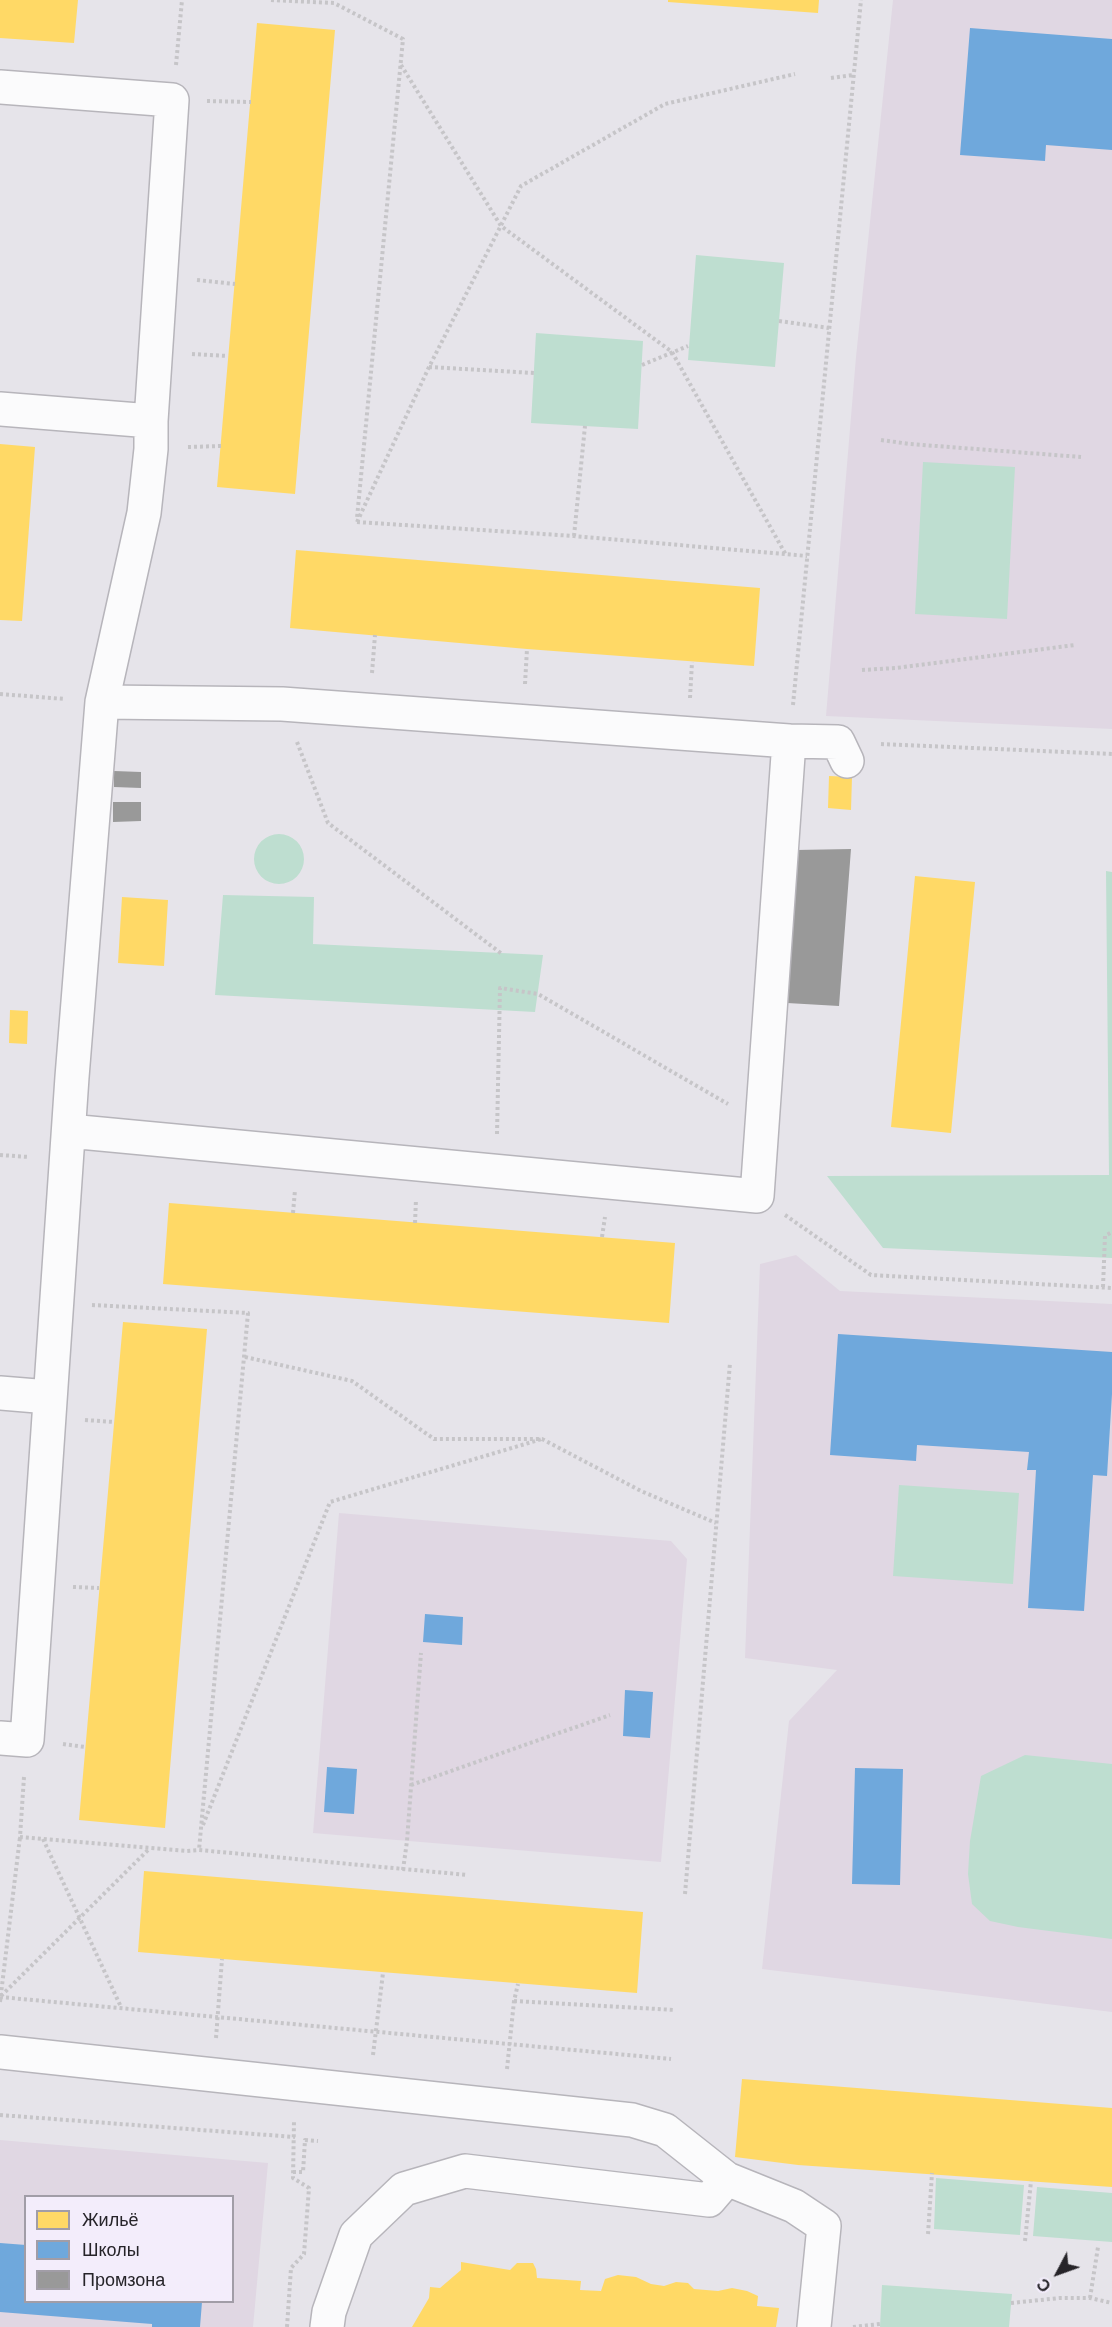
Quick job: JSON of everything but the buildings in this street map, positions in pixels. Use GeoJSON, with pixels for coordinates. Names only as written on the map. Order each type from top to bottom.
{"type":"FeatureCollection","features":[{"type":"Feature","properties":{"kind":"lane"},"geometry":{"type":"LineString","coordinates":[[0,87],[172,100],[151,448],[144,513],[102,702],[72,1077],[50,1397],[13,1739]]}},
{"type":"Feature","properties":{"kind":"lane"},"geometry":{"type":"LineString","coordinates":[[0,409],[151,421]]}},
{"type":"Feature","properties":{"kind":"lane"},"geometry":{"type":"LineString","coordinates":[[102,702],[282,704],[789,741],[843,751]]}},
{"type":"Feature","properties":{"kind":"lane"},"geometry":{"type":"LineString","coordinates":[[69,1131],[757,1196],[789,741]]}},
{"type":"Feature","properties":{"kind":"lane"},"geometry":{"type":"LineString","coordinates":[[0,1393],[50,1397]]}},
{"type":"Feature","properties":{"kind":"lane"},"geometry":{"type":"LineString","coordinates":[[0,2052],[632,2120],[665,2130],[727,2179],[794,2206],[824,2226],[814,2327]]}},
{"type":"Feature","properties":{"kind":"lane"},"geometry":{"type":"LineString","coordinates":[[327,2327],[328,2312],[356,2235],[404,2189],[465,2171],[709,2200],[727,2179]]}},
{"type":"Feature","properties":{"kind":"path"},"geometry":{"type":"LineString","coordinates":[[172,100],[182,0]]}},
{"type":"Feature","properties":{"kind":"path"},"geometry":{"type":"LineString","coordinates":[[271,0],[334,3],[403,39],[357,522]]}},
{"type":"Feature","properties":{"kind":"path"},"geometry":{"type":"LineString","coordinates":[[789,741],[861,0]]}},
{"type":"Feature","properties":{"kind":"path"},"geometry":{"type":"LineString","coordinates":[[401,65],[501,226],[672,352],[786,555]]}},
{"type":"Feature","properties":{"kind":"path"},"geometry":{"type":"LineString","coordinates":[[357,522],[429,367],[521,186],[665,104],[795,74]]}},
{"type":"Feature","properties":{"kind":"path"},"geometry":{"type":"LineString","coordinates":[[831,78],[853,75]]}},
{"type":"Feature","properties":{"kind":"path"},"geometry":{"type":"LineString","coordinates":[[779,321],[828,328]]}},
{"type":"Feature","properties":{"kind":"path"},"geometry":{"type":"LineString","coordinates":[[642,365],[688,346]]}},
{"type":"Feature","properties":{"kind":"path"},"geometry":{"type":"LineString","coordinates":[[429,367],[534,373]]}},
{"type":"Feature","properties":{"kind":"path"},"geometry":{"type":"LineString","coordinates":[[574,536],[585,426]]}},
{"type":"Feature","properties":{"kind":"path"},"geometry":{"type":"LineString","coordinates":[[881,440],[1081,457]]}},
{"type":"Feature","properties":{"kind":"path"},"geometry":{"type":"LineString","coordinates":[[357,522],[574,536],[807,556]]}},
{"type":"Feature","properties":{"kind":"path"},"geometry":{"type":"LineString","coordinates":[[862,670],[896,668],[1075,645]]}},
{"type":"Feature","properties":{"kind":"path"},"geometry":{"type":"LineString","coordinates":[[0,694],[102,702]]}},
{"type":"Feature","properties":{"kind":"path"},"geometry":{"type":"LineString","coordinates":[[282,704],[328,823],[502,954]]}},
{"type":"Feature","properties":{"kind":"path"},"geometry":{"type":"LineString","coordinates":[[843,751],[1112,754]]}},
{"type":"Feature","properties":{"kind":"path"},"geometry":{"type":"LineString","coordinates":[[496,1171],[501,988],[538,994],[762,1124]]}},
{"type":"Feature","properties":{"kind":"path"},"geometry":{"type":"LineString","coordinates":[[757,1196],[871,1275],[1112,1288]]}},
{"type":"Feature","properties":{"kind":"path"},"geometry":{"type":"LineString","coordinates":[[1103,1287],[1105,1236],[1112,1232]]}},
{"type":"Feature","properties":{"kind":"path"},"geometry":{"type":"LineString","coordinates":[[56,1303],[248,1313],[199,1850]]}},
{"type":"Feature","properties":{"kind":"path"},"geometry":{"type":"LineString","coordinates":[[245,1358],[352,1381],[434,1439],[542,1439],[641,1491],[716,1523]]}},
{"type":"Feature","properties":{"kind":"path"},"geometry":{"type":"LineString","coordinates":[[685,1894],[730,1363]]}},
{"type":"Feature","properties":{"kind":"path"},"geometry":{"type":"LineString","coordinates":[[200,1832],[330,1502],[542,1439]]}},
{"type":"Feature","properties":{"kind":"path"},"geometry":{"type":"LineString","coordinates":[[403,1870],[421,1653]]}},
{"type":"Feature","properties":{"kind":"path"},"geometry":{"type":"LineString","coordinates":[[411,1785],[610,1715]]}},
{"type":"Feature","properties":{"kind":"path"},"geometry":{"type":"LineString","coordinates":[[0,2002],[20,1837],[13,1739]]}},
{"type":"Feature","properties":{"kind":"path"},"geometry":{"type":"LineString","coordinates":[[20,1837],[199,1850],[468,1875]]}},
{"type":"Feature","properties":{"kind":"path"},"geometry":{"type":"LineString","coordinates":[[43,1839],[121,2008]]}},
{"type":"Feature","properties":{"kind":"path"},"geometry":{"type":"LineString","coordinates":[[0,1997],[150,1848]]}},
{"type":"Feature","properties":{"kind":"path"},"geometry":{"type":"LineString","coordinates":[[212,2075],[222,1959]]}},
{"type":"Feature","properties":{"kind":"path"},"geometry":{"type":"LineString","coordinates":[[370,2091],[382,1973]]}},
{"type":"Feature","properties":{"kind":"path"},"geometry":{"type":"LineString","coordinates":[[503,2106],[514,2001],[518,1984]]}},
{"type":"Feature","properties":{"kind":"path"},"geometry":{"type":"LineString","coordinates":[[0,1997],[671,2059]]}},
{"type":"Feature","properties":{"kind":"path"},"geometry":{"type":"LineString","coordinates":[[514,2001],[675,2010]]}},
{"type":"Feature","properties":{"kind":"path"},"geometry":{"type":"LineString","coordinates":[[287,2327],[291,2268],[304,2254],[309,2188],[293,2178],[295,2137],[293,2084]]}},
{"type":"Feature","properties":{"kind":"path"},"geometry":{"type":"LineString","coordinates":[[0,2115],[295,2137]]}},
{"type":"Feature","properties":{"kind":"path"},"geometry":{"type":"LineString","coordinates":[[293,2172],[303,2172],[305,2140],[318,2140]]}},
{"type":"Feature","properties":{"kind":"path"},"geometry":{"type":"LineString","coordinates":[[928,2234],[932,2173]]}},
{"type":"Feature","properties":{"kind":"path"},"geometry":{"type":"LineString","coordinates":[[1025,2241],[1031,2181]]}},
{"type":"Feature","properties":{"kind":"path"},"geometry":{"type":"LineString","coordinates":[[1090,2298],[1098,2247]]}},
{"type":"Feature","properties":{"kind":"path"},"geometry":{"type":"LineString","coordinates":[[1011,2303],[1060,2298],[1090,2298],[1112,2302]]}},
{"type":"Feature","properties":{"kind":"path"},"geometry":{"type":"LineString","coordinates":[[853,2327],[880,2324]]}},
{"type":"Feature","properties":{"kind":"shaded area"},"geometry":{"type":"Polygon","coordinates":[[[893,0],[1112,0],[1112,729],[826,716],[856,357],[893,0]]]}},
{"type":"Feature","properties":{"kind":"shaded area"},"geometry":{"type":"Polygon","coordinates":[[[796,1255],[840,1291],[1112,1304],[1112,2012],[762,1969],[789,1721],[837,1670],[745,1658],[760,1264],[796,1255]]]}},
{"type":"Feature","properties":{"kind":"shaded area"},"geometry":{"type":"Polygon","coordinates":[[[339,1513],[671,1541],[687,1559],[661,1862],[313,1833],[339,1513]]]}},
{"type":"Feature","properties":{"kind":"shaded area"},"geometry":{"type":"Polygon","coordinates":[[[0,2140],[268,2163],[253,2327],[0,2327],[0,2140]]]}},
{"type":"Feature","properties":{"kind":"green space"},"geometry":{"type":"Polygon","coordinates":[[[696,255],[784,263],[775,367],[688,360],[696,255]]]}},
{"type":"Feature","properties":{"kind":"green space"},"geometry":{"type":"Polygon","coordinates":[[[536,333],[643,341],[638,429],[531,423],[536,333]]]}},
{"type":"Feature","properties":{"kind":"green space"},"geometry":{"type":"Polygon","coordinates":[[[923,462],[1015,467],[1007,619],[915,614],[923,462]]]}},
{"type":"Feature","properties":{"kind":"green space"},"geometry":{"type":"Polygon","coordinates":[[[279,834],[297,841],[304,859],[297,877],[279,884],[261,877],[254,859],[261,841],[279,834]]]}},
{"type":"Feature","properties":{"kind":"green space"},"geometry":{"type":"Polygon","coordinates":[[[1106,871],[1112,872],[1112,1258],[883,1248],[827,1176],[1109,1175],[1106,871]]]}},
{"type":"Feature","properties":{"kind":"green space"},"geometry":{"type":"Polygon","coordinates":[[[223,895],[314,897],[313,944],[543,955],[535,1012],[215,995],[223,895]]]}},
{"type":"Feature","properties":{"kind":"green space"},"geometry":{"type":"Polygon","coordinates":[[[899,1485],[1019,1493],[1013,1584],[893,1576],[899,1485]]]}},
{"type":"Feature","properties":{"kind":"green space"},"geometry":{"type":"Polygon","coordinates":[[[1025,1755],[1112,1764],[1112,1939],[1018,1927],[990,1921],[972,1904],[968,1874],[970,1841],[981,1776],[1025,1755]]]}},
{"type":"Feature","properties":{"kind":"green space"},"geometry":{"type":"Polygon","coordinates":[[[936,2178],[1024,2185],[1020,2235],[934,2229],[936,2178]]]}},
{"type":"Feature","properties":{"kind":"green space"},"geometry":{"type":"Polygon","coordinates":[[[1037,2187],[1112,2193],[1112,2242],[1033,2236],[1037,2187]]]}},
{"type":"Feature","properties":{"kind":"green space"},"geometry":{"type":"Polygon","coordinates":[[[882,2285],[1012,2294],[1009,2327],[880,2327],[882,2285]]]}}]}
